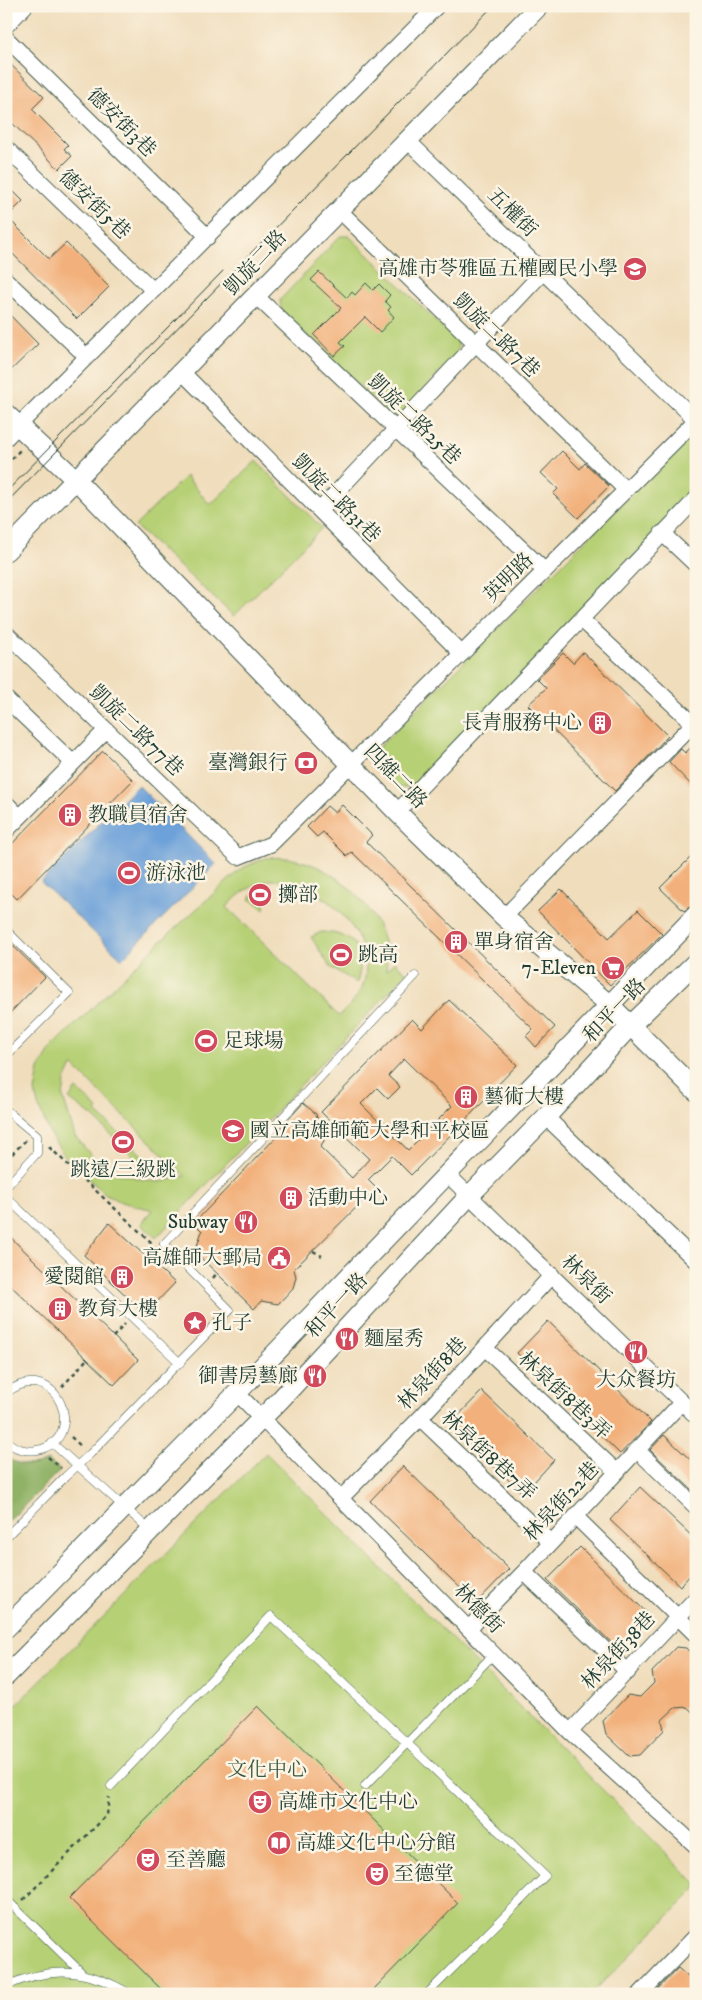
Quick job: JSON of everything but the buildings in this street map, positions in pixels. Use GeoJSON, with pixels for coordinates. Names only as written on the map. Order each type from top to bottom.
{"type":"FeatureCollection","features":[{"type":"Feature","properties":{"kind":"street"},"geometry":{"type":"LineString","coordinates":[[6,26],[25,6]]}},
{"type":"Feature","properties":{"kind":"street"},"geometry":{"type":"LineString","coordinates":[[16,429],[437,6]]}},
{"type":"Feature","properties":{"kind":"street","name":"凱旋二路"},"geometry":{"type":"LineString","coordinates":[[6,552],[539,6]]}},
{"type":"Feature","properties":{"kind":"street","name":"德安街3巷"},"geometry":{"type":"LineString","coordinates":[[6,38],[208,237]]}},
{"type":"Feature","properties":{"kind":"street","name":"五權街"},"geometry":{"type":"LineString","coordinates":[[407,140],[696,420]]}},
{"type":"Feature","properties":{"kind":"street","name":"德安街5巷"},"geometry":{"type":"LineString","coordinates":[[6,148],[153,290]]}},
{"type":"Feature","properties":{"kind":"street","name":"凱旋二路7巷"},"geometry":{"type":"LineString","coordinates":[[339,210],[626,490]]}},
{"type":"Feature","properties":{"kind":"street"},"geometry":{"type":"LineString","coordinates":[[320,510],[543,272]]}},
{"type":"Feature","properties":{"kind":"street"},"geometry":{"type":"LineString","coordinates":[[6,280],[87,357]]}},
{"type":"Feature","properties":{"kind":"street","name":"凱旋二路25巷"},"geometry":{"type":"LineString","coordinates":[[256,297],[544,571]]}},
{"type":"Feature","properties":{"kind":"street","name":"凱旋二路31巷"},"geometry":{"type":"LineString","coordinates":[[182,372],[462,654]]}},
{"type":"Feature","properties":{"kind":"street","name":"英明路"},"geometry":{"type":"LineString","coordinates":[[238,857],[272,844],[696,420]]}},
{"type":"Feature","properties":{"kind":"street","name":"四維二路"},"geometry":{"type":"LineString","coordinates":[[16,429],[76,480],[397,812],[504,917],[610,1005],[696,1090]]}},
{"type":"Feature","properties":{"kind":"street"},"geometry":{"type":"LineString","coordinates":[[397,812],[696,499]]}},
{"type":"Feature","properties":{"kind":"street"},"geometry":{"type":"LineString","coordinates":[[662,533],[696,565]]}},
{"type":"Feature","properties":{"kind":"street"},"geometry":{"type":"LineString","coordinates":[[504,917],[695,725],[582,620]]}},
{"type":"Feature","properties":{"kind":"street","name":"凱旋二路77巷"},"geometry":{"type":"LineString","coordinates":[[6,633],[238,857]]}},
{"type":"Feature","properties":{"kind":"street"},"geometry":{"type":"LineString","coordinates":[[6,699],[73,763]]}},
{"type":"Feature","properties":{"kind":"street"},"geometry":{"type":"LineString","coordinates":[[6,831],[106,730]]}},
{"type":"Feature","properties":{"kind":"street"},"geometry":{"type":"LineString","coordinates":[[6,803],[20,817]]}},
{"type":"Feature","properties":{"kind":"street","name":"和平一路"},"geometry":{"type":"LineString","coordinates":[[6,1628],[238,1393],[696,915]]}},
{"type":"Feature","properties":{"kind":"street","name":"和平一路"},"geometry":{"type":"LineString","coordinates":[[6,1676],[262,1418],[470,1195],[632,1025],[696,962]]}},
{"type":"Feature","properties":{"kind":"street"},"geometry":{"type":"LineString","coordinates":[[546,1117],[696,1261]]}},
{"type":"Feature","properties":{"kind":"street","name":"林泉街"},"geometry":{"type":"LineString","coordinates":[[448,1174],[696,1416]]}},
{"type":"Feature","properties":{"kind":"street","name":"林泉街8巷"},"geometry":{"type":"LineString","coordinates":[[341,1498],[420,1418],[552,1275]]}},
{"type":"Feature","properties":{"kind":"street","name":"林泉街8巷3弄"},"geometry":{"type":"LineString","coordinates":[[485,1348],[616,1472]]}},
{"type":"Feature","properties":{"kind":"street","name":"林德街"},"geometry":{"type":"LineString","coordinates":[[238,1393],[570,1732],[696,1846]]}},
{"type":"Feature","properties":{"kind":"street","name":"林泉街22巷"},"geometry":{"type":"LineString","coordinates":[[469,1628],[576,1517],[682,1402]]}},
{"type":"Feature","properties":{"kind":"street","name":"林泉街8巷7弄"},"geometry":{"type":"LineString","coordinates":[[420,1418],[551,1543]]}},
{"type":"Feature","properties":{"kind":"street"},"geometry":{"type":"LineString","coordinates":[[637,1450],[696,1507]]}},
{"type":"Feature","properties":{"kind":"street"},"geometry":{"type":"LineString","coordinates":[[576,1517],[696,1635]]}},
{"type":"Feature","properties":{"kind":"street"},"geometry":{"type":"LineString","coordinates":[[524,1572],[628,1672]]}},
{"type":"Feature","properties":{"kind":"street","name":"林泉街38巷"},"geometry":{"type":"LineString","coordinates":[[570,1732],[696,1598]]}},
{"type":"Feature","properties":{"kind":"street"},"geometry":{"type":"LineString","coordinates":[[640,1994],[696,1936]]}},
{"type":"Feature","properties":{"kind":"lane"},"geometry":{"type":"LineString","coordinates":[[6,930],[69,992],[6,1056]]}},
{"type":"Feature","properties":{"kind":"lane"},"geometry":{"type":"LineString","coordinates":[[6,1537],[64,1474],[78,1466],[230,1310],[164,1244],[415,976]]}},
{"type":"Feature","properties":{"kind":"lane"},"geometry":{"type":"LineString","coordinates":[[6,1110],[36,1136],[37,1153],[6,1187]]}},
{"type":"Feature","properties":{"kind":"lane"},"geometry":{"type":"LineString","coordinates":[[6,1197],[180,1363]]}},
{"type":"Feature","properties":{"kind":"lane"},"geometry":{"type":"LineString","coordinates":[[6,1393],[14,1387],[25,1383],[36,1383],[47,1387],[56,1394],[62,1403],[64,1419],[60,1435],[52,1444],[42,1449],[32,1451],[20,1449],[6,1440]]}},
{"type":"Feature","properties":{"kind":"lane"},"geometry":{"type":"LineString","coordinates":[[52,1444],[151,1530]]}},
{"type":"Feature","properties":{"kind":"lane"},"geometry":{"type":"LineString","coordinates":[[111,1786],[271,1616],[545,1876],[427,1994]]}},
{"type":"Feature","properties":{"kind":"lane"},"geometry":{"type":"LineString","coordinates":[[365,1786],[494,1654]]}},
{"type":"Feature","properties":{"kind":"lane"},"geometry":{"type":"LineString","coordinates":[[6,1899],[82,1973]]}},
{"type":"Feature","properties":{"kind":"lane"},"geometry":{"type":"LineString","coordinates":[[6,1986],[26,1977],[54,1972],[82,1973],[111,1982],[130,1994]]}},
{"type":"Feature","properties":{"kind":"path"},"geometry":{"type":"LineString","coordinates":[[6,465],[16,429]]}},
{"type":"Feature","properties":{"kind":"path"},"geometry":{"type":"LineString","coordinates":[[36,1136],[154,1245],[164,1244]]}},
{"type":"Feature","properties":{"kind":"path"},"geometry":{"type":"LineString","coordinates":[[6,1160],[26,1139]]}},
{"type":"Feature","properties":{"kind":"path"},"geometry":{"type":"LineString","coordinates":[[313,1251],[322,1256]]}},
{"type":"Feature","properties":{"kind":"path"},"geometry":{"type":"LineString","coordinates":[[213,1278],[217,1274]]}},
{"type":"Feature","properties":{"kind":"path"},"geometry":{"type":"LineString","coordinates":[[114,1337],[130,1319]]}},
{"type":"Feature","properties":{"kind":"path"},"geometry":{"type":"LineString","coordinates":[[59,1390],[87,1359]]}},
{"type":"Feature","properties":{"kind":"path"},"geometry":{"type":"LineString","coordinates":[[71,1437],[85,1451]]}},
{"type":"Feature","properties":{"kind":"path"},"geometry":{"type":"LineString","coordinates":[[42,1459],[48,1456],[64,1474]]}},
{"type":"Feature","properties":{"kind":"path"},"geometry":{"type":"LineString","coordinates":[[16,1908],[106,1814],[111,1786]]}},
{"type":"Feature","properties":{"kind":"green space"},"geometry":{"type":"Polygon","coordinates":[[[340,236],[349,236],[458,342],[458,352],[400,416],[390,416],[281,310],[280,300],[340,236]]]}},
{"type":"Feature","properties":{"kind":"green space"},"geometry":{"type":"Polygon","coordinates":[[[696,430],[696,499],[412,786],[398,788],[376,765],[373,753],[696,430]]]}},
{"type":"Feature","properties":{"kind":"green space"},"geometry":{"type":"Polygon","coordinates":[[[256,461],[322,528],[234,616],[135,526],[186,476],[210,505],[256,461]]]}},
{"type":"Feature","properties":{"kind":"green space"},"geometry":{"type":"Polygon","coordinates":[[[266,858],[282,858],[293,859],[315,866],[332,875],[362,901],[373,917],[382,934],[386,953],[386,971],[394,962],[407,973],[156,1238],[141,1224],[153,1210],[121,1202],[106,1194],[64,1155],[51,1136],[38,1105],[35,1092],[39,1069],[52,1047],[160,942],[242,868],[266,858]],[[270,880],[247,890],[236,897],[227,907],[339,1016],[357,996],[364,982],[366,963],[361,945],[352,927],[323,898],[306,888],[288,882],[270,880]],[[73,1066],[65,1081],[63,1097],[75,1136],[94,1159],[116,1173],[139,1179],[160,1182],[185,1176],[73,1066]]]}},
{"type":"Feature","properties":{"kind":"green space","name":"擲部"},"geometry":{"type":"Polygon","coordinates":[[[264,883],[271,887],[265,898],[264,910],[250,899],[256,887],[264,883]]]}},
{"type":"Feature","properties":{"kind":"green space","name":"跳高"},"geometry":{"type":"Polygon","coordinates":[[[321,932],[343,936],[356,946],[361,962],[357,983],[330,967],[311,937],[321,932]]]}},
{"type":"Feature","properties":{"kind":"green space","name":"跳遠/三級跳"},"geometry":{"type":"Polygon","coordinates":[[[76,1089],[98,1109],[96,1112],[155,1167],[150,1172],[93,1117],[69,1099],[76,1089]]]}},
{"type":"Feature","properties":{"kind":"green space","name":"文化中心"},"geometry":{"type":"Polygon","coordinates":[[[266,1453],[696,1883],[696,1889],[591,1994],[6,1994],[6,1715],[266,1453]]]}},
{"type":"Feature","properties":{"kind":"green space"},"geometry":{"type":"Polygon","coordinates":[[[8,1459],[28,1465],[48,1460],[60,1470],[6,1524],[8,1459]]]}},
{"type":"Feature","properties":{"kind":"water","name":"游泳池"},"geometry":{"type":"Polygon","coordinates":[[[138,785],[216,864],[122,959],[41,882],[138,785]]]}},
{"type":"Feature","properties":{"kind":"tram line"},"geometry":{"type":"LineString","coordinates":[[6,503],[493,6]]}},
{"type":"Feature","properties":{"kind":"tram line"},"geometry":{"type":"LineString","coordinates":[[6,492],[223,271]]}},
{"type":"Feature","properties":{"kind":"place","name":"高雄市苓雅區五權國民小學"},"geometry":{"type":"Point","coordinates":[635,269]}},
{"type":"Feature","properties":{"kind":"place","name":"長青服務中心"},"geometry":{"type":"Point","coordinates":[600,723]}},
{"type":"Feature","properties":{"kind":"place","name":"臺灣銀行"},"geometry":{"type":"Point","coordinates":[306,763]}},
{"type":"Feature","properties":{"kind":"place","name":"教職員宿舍"},"geometry":{"type":"Point","coordinates":[70,815]}},
{"type":"Feature","properties":{"kind":"place","name":"游泳池"},"geometry":{"type":"Point","coordinates":[129,873]}},
{"type":"Feature","properties":{"kind":"place","name":"擲部"},"geometry":{"type":"Point","coordinates":[260,895]}},
{"type":"Feature","properties":{"kind":"place","name":"單身宿舍"},"geometry":{"type":"Point","coordinates":[456,942]}},
{"type":"Feature","properties":{"kind":"place","name":"跳高"},"geometry":{"type":"Point","coordinates":[341,955]}},
{"type":"Feature","properties":{"kind":"place","name":"7-Eleven"},"geometry":{"type":"Point","coordinates":[613,968]}},
{"type":"Feature","properties":{"kind":"place","name":"足球場"},"geometry":{"type":"Point","coordinates":[206,1041]}},
{"type":"Feature","properties":{"kind":"place","name":"藝術大樓"},"geometry":{"type":"Point","coordinates":[466,1097]}},
{"type":"Feature","properties":{"kind":"place","name":"國立高雄師範大學和平校區"},"geometry":{"type":"Point","coordinates":[233,1131]}},
{"type":"Feature","properties":{"kind":"place","name":"跳遠/三級跳"},"geometry":{"type":"Point","coordinates":[123,1142]}},
{"type":"Feature","properties":{"kind":"place","name":"活動中心"},"geometry":{"type":"Point","coordinates":[291,1198]}},
{"type":"Feature","properties":{"kind":"place","name":"Subway"},"geometry":{"type":"Point","coordinates":[246,1222]}},
{"type":"Feature","properties":{"kind":"place","name":"高雄師大郵局"},"geometry":{"type":"Point","coordinates":[279,1258]}},
{"type":"Feature","properties":{"kind":"place","name":"愛閱館"},"geometry":{"type":"Point","coordinates":[122,1277]}},
{"type":"Feature","properties":{"kind":"place","name":"教育大樓"},"geometry":{"type":"Point","coordinates":[60,1309]}},
{"type":"Feature","properties":{"kind":"place","name":"孔子"},"geometry":{"type":"Point","coordinates":[195,1323]}},
{"type":"Feature","properties":{"kind":"place","name":"麵屋秀"},"geometry":{"type":"Point","coordinates":[347,1339]}},
{"type":"Feature","properties":{"kind":"place","name":"大众餐坊"},"geometry":{"type":"Point","coordinates":[636,1352]}},
{"type":"Feature","properties":{"kind":"place","name":"御書房藝廊"},"geometry":{"type":"Point","coordinates":[315,1376]}},
{"type":"Feature","properties":{"kind":"place","name":"高雄市文化中心"},"geometry":{"type":"Point","coordinates":[260,1802]}},
{"type":"Feature","properties":{"kind":"place","name":"高雄文化中心分館"},"geometry":{"type":"Point","coordinates":[279,1843]}},
{"type":"Feature","properties":{"kind":"place","name":"至善廳"},"geometry":{"type":"Point","coordinates":[148,1860]}},
{"type":"Feature","properties":{"kind":"place","name":"至德堂"},"geometry":{"type":"Point","coordinates":[377,1874]}}]}
